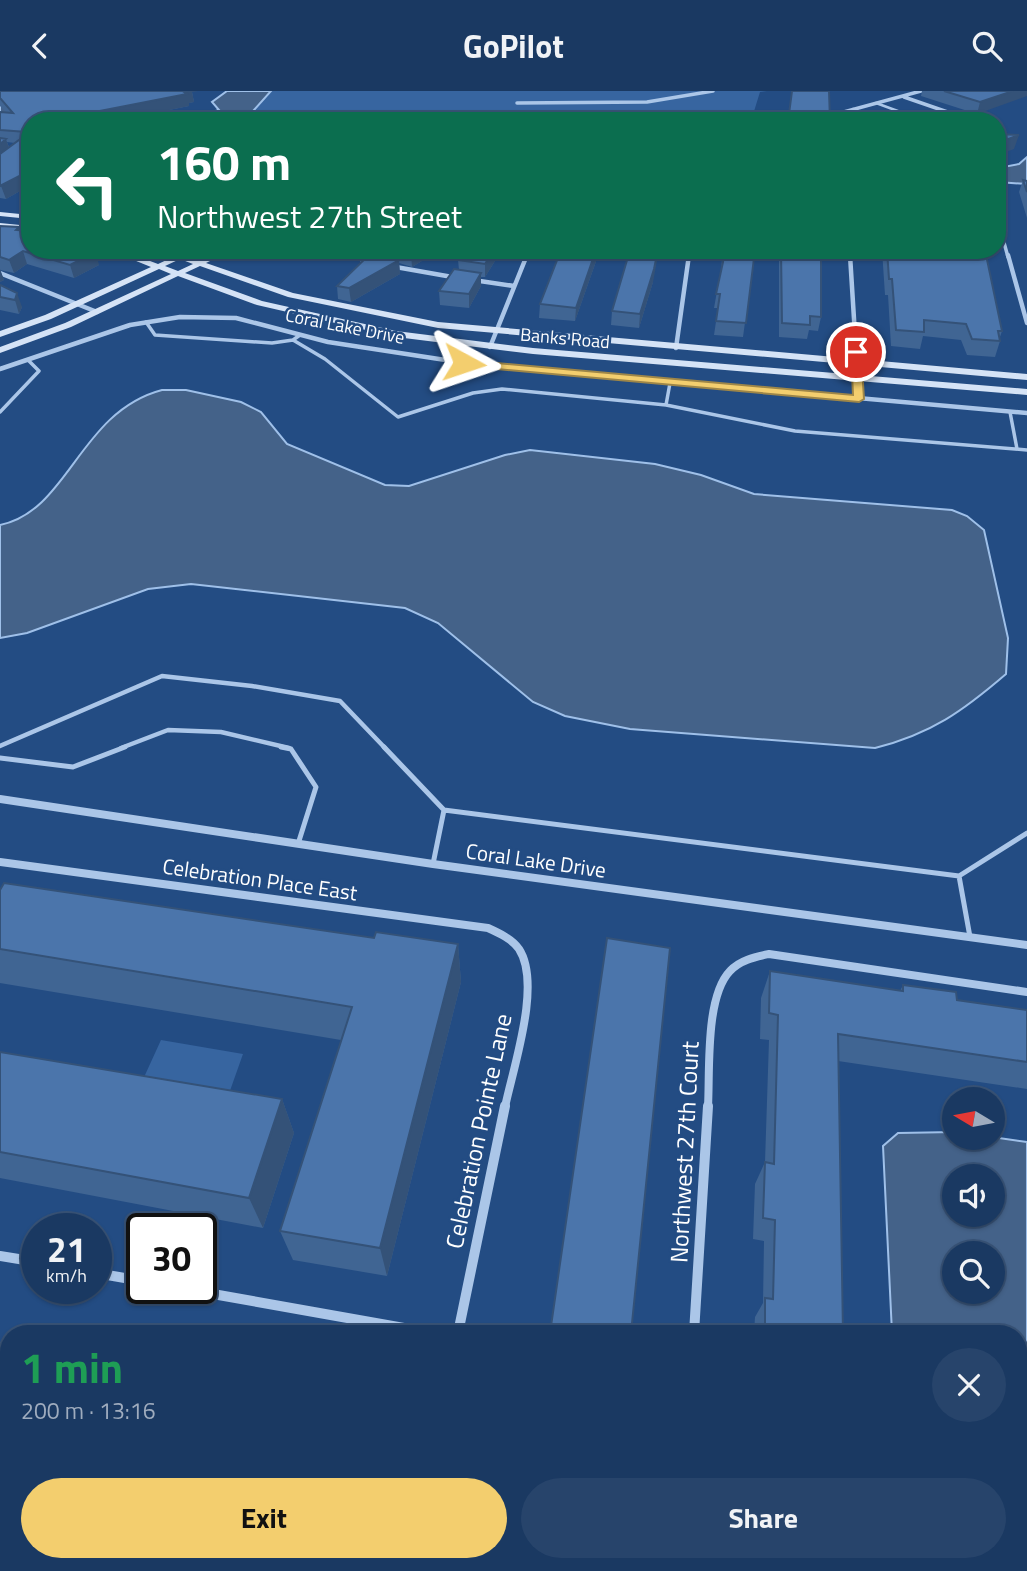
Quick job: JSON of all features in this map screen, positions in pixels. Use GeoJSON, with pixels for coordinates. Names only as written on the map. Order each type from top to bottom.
{"type":"FeatureCollection","features":[{"type":"Feature","properties":{"kind":"street"},"geometry":{"type":"LineString","coordinates":[[517,103],[647,102],[713,91]]}},
{"type":"Feature","properties":{"kind":"street"},"geometry":{"type":"LineString","coordinates":[[843,112],[921,91]]}},
{"type":"Feature","properties":{"kind":"street"},"geometry":{"type":"LineString","coordinates":[[902,96],[948,112]]}},
{"type":"Feature","properties":{"kind":"street"},"geometry":{"type":"LineString","coordinates":[[0,214],[21,216]]}},
{"type":"Feature","properties":{"kind":"street"},"geometry":{"type":"LineString","coordinates":[[0,225],[21,227]]}},
{"type":"Feature","properties":{"kind":"street"},"geometry":{"type":"LineString","coordinates":[[1006,249],[1027,323]]}},
{"type":"Feature","properties":{"kind":"street","name":"Banks Road"},"geometry":{"type":"LineString","coordinates":[[137,259],[260,303],[335,322],[490,347],[1027,392]]}},
{"type":"Feature","properties":{"kind":"street"},"geometry":{"type":"LineString","coordinates":[[0,334],[79,303],[175,259]]}},
{"type":"Feature","properties":{"kind":"street","name":"Banks Road"},"geometry":{"type":"LineString","coordinates":[[184,259],[259,286],[336,307],[496,332],[1027,377]]}},
{"type":"Feature","properties":{"kind":"street"},"geometry":{"type":"LineString","coordinates":[[0,349],[97,312],[209,259]]}},
{"type":"Feature","properties":{"kind":"street"},"geometry":{"type":"LineString","coordinates":[[361,259],[374,262]]}},
{"type":"Feature","properties":{"kind":"street"},"geometry":{"type":"LineString","coordinates":[[490,347],[525,259]]}},
{"type":"Feature","properties":{"kind":"street"},"geometry":{"type":"LineString","coordinates":[[676,348],[690,259]]}},
{"type":"Feature","properties":{"kind":"street"},"geometry":{"type":"LineString","coordinates":[[850,259],[859,399]]}},
{"type":"Feature","properties":{"kind":"street"},"geometry":{"type":"LineString","coordinates":[[387,266],[514,286]]}},
{"type":"Feature","properties":{"kind":"street"},"geometry":{"type":"LineString","coordinates":[[0,273],[97,312]]}},
{"type":"Feature","properties":{"kind":"street","name":"Coral Lake Drive"},"geometry":{"type":"LineString","coordinates":[[0,369],[130,325],[180,317],[236,318],[300,335],[464,363],[1027,413]]}},
{"type":"Feature","properties":{"kind":"street","name":"Coral Lake Drive"},"geometry":{"type":"LineString","coordinates":[[0,799],[433,864],[1027,945]]}},
{"type":"Feature","properties":{"kind":"street","name":"Celebration Place East"},"geometry":{"type":"LineString","coordinates":[[0,862],[488,928],[513,939]]}},
{"type":"Feature","properties":{"kind":"street","name":"Celebration Pointe Lane"},"geometry":{"type":"LineString","coordinates":[[460,1325],[529,991],[527,963],[513,939]]}},
{"type":"Feature","properties":{"kind":"street","name":"Northwest 27th Court"},"geometry":{"type":"LineString","coordinates":[[694,1325],[715,996],[724,975],[742,960],[769,954],[1027,992]]}},
{"type":"Feature","properties":{"kind":"street"},"geometry":{"type":"LineString","coordinates":[[0,1256],[21,1259]]}},
{"type":"Feature","properties":{"kind":"street"},"geometry":{"type":"LineString","coordinates":[[217,1295],[387,1325]]}},
{"type":"Feature","properties":{"kind":"lane"},"geometry":{"type":"LineString","coordinates":[[876,103],[900,112]]}},
{"type":"Feature","properties":{"kind":"lane"},"geometry":{"type":"LineString","coordinates":[[853,109],[860,112]]}},
{"type":"Feature","properties":{"kind":"lane"},"geometry":{"type":"LineString","coordinates":[[146,322],[155,335],[272,343],[293,340],[300,335]]}},
{"type":"Feature","properties":{"kind":"lane"},"geometry":{"type":"LineString","coordinates":[[293,340],[325,359],[398,417],[473,393],[502,389],[698,409],[754,425],[795,431],[1027,450]]}},
{"type":"Feature","properties":{"kind":"lane"},"geometry":{"type":"LineString","coordinates":[[0,412],[39,370],[28,360]]}},
{"type":"Feature","properties":{"kind":"lane"},"geometry":{"type":"LineString","coordinates":[[666,405],[670,383]]}},
{"type":"Feature","properties":{"kind":"lane"},"geometry":{"type":"LineString","coordinates":[[1010,412],[1017,449]]}},
{"type":"Feature","properties":{"kind":"lane"},"geometry":{"type":"LineString","coordinates":[[0,747],[162,676],[252,686],[340,701],[444,810],[959,876],[1027,833]]}},
{"type":"Feature","properties":{"kind":"lane"},"geometry":{"type":"LineString","coordinates":[[0,758],[73,767],[168,730],[221,732],[291,749],[316,787],[298,843]]}},
{"type":"Feature","properties":{"kind":"lane"},"geometry":{"type":"LineString","coordinates":[[433,864],[444,810]]}},
{"type":"Feature","properties":{"kind":"lane"},"geometry":{"type":"LineString","coordinates":[[959,876],[970,937]]}},
{"type":"Feature","properties":{"kind":"shaded area"},"geometry":{"type":"Polygon","coordinates":[[[227,91],[271,91],[252,112],[212,112],[219,110],[212,102],[227,91]]]}},
{"type":"Feature","properties":{"kind":"shaded area"},"geometry":{"type":"Polygon","coordinates":[[[271,91],[767,91],[760,92],[754,112],[252,112],[271,91]]]}},
{"type":"Feature","properties":{"kind":"shaded area"},"geometry":{"type":"Polygon","coordinates":[[[0,105],[103,112],[21,112],[21,119],[0,119],[0,105]]]}},
{"type":"Feature","properties":{"kind":"shaded area"},"geometry":{"type":"Polygon","coordinates":[[[1027,157],[1027,184],[1006,183],[1006,166],[1019,164],[1027,157]]]}},
{"type":"Feature","properties":{"kind":"shaded area"},"geometry":{"type":"Polygon","coordinates":[[[162,390],[186,390],[241,402],[261,412],[287,444],[385,485],[409,486],[505,455],[530,450],[655,464],[701,475],[754,494],[952,510],[967,516],[984,530],[1008,638],[1006,674],[945,720],[913,736],[875,748],[630,729],[565,716],[533,702],[438,623],[405,608],[191,584],[148,589],[27,633],[0,638],[0,525],[23,516],[43,501],[111,418],[134,402],[162,390]]]}},
{"type":"Feature","properties":{"kind":"shaded area"},"geometry":{"type":"Polygon","coordinates":[[[161,1040],[243,1054],[226,1102],[140,1086],[161,1040]]]}},
{"type":"Feature","properties":{"kind":"shaded area"},"geometry":{"type":"Polygon","coordinates":[[[942,1132],[942,1150],[1005,1150],[1005,1139],[1027,1142],[1027,1325],[892,1325],[883,1146],[898,1133],[942,1132]]]}},
{"type":"Feature","properties":{"kind":"building"},"geometry":{"type":"Polygon","coordinates":[[[0,91],[188,91],[184,92],[187,94],[95,112],[21,112],[21,132],[0,130],[0,112],[13,113],[0,98],[0,91]]]}},
{"type":"Feature","properties":{"kind":"building"},"geometry":{"type":"Polygon","coordinates":[[[792,91],[829,91],[830,112],[789,112],[792,91]]]}},
{"type":"Feature","properties":{"kind":"building"},"geometry":{"type":"Polygon","coordinates":[[[944,91],[1013,91],[980,102],[944,91]]]}},
{"type":"Feature","properties":{"kind":"building"},"geometry":{"type":"Polygon","coordinates":[[[1006,134],[1019,135],[1006,140],[1006,134]]]}},
{"type":"Feature","properties":{"kind":"building"},"geometry":{"type":"Polygon","coordinates":[[[19,140],[21,175],[0,186],[0,154],[19,140]]]}},
{"type":"Feature","properties":{"kind":"building"},"geometry":{"type":"Polygon","coordinates":[[[0,226],[19,227],[16,230],[21,230],[21,252],[9,260],[0,257],[0,226]]]}},
{"type":"Feature","properties":{"kind":"building"},"geometry":{"type":"Polygon","coordinates":[[[50,259],[82,259],[70,265],[50,259]]]}},
{"type":"Feature","properties":{"kind":"building"},"geometry":{"type":"Polygon","coordinates":[[[365,259],[399,260],[349,288],[337,286],[365,259]]]}},
{"type":"Feature","properties":{"kind":"building"},"geometry":{"type":"Polygon","coordinates":[[[458,259],[488,259],[485,264],[458,259]]]}},
{"type":"Feature","properties":{"kind":"building"},"geometry":{"type":"Polygon","coordinates":[[[558,259],[593,259],[576,308],[540,304],[558,259]]]}},
{"type":"Feature","properties":{"kind":"building"},"geometry":{"type":"Polygon","coordinates":[[[627,259],[656,259],[640,314],[612,311],[627,259]]]}},
{"type":"Feature","properties":{"kind":"building"},"geometry":{"type":"Polygon","coordinates":[[[723,259],[754,259],[746,323],[716,321],[720,294],[716,294],[723,259]]]}},
{"type":"Feature","properties":{"kind":"building"},"geometry":{"type":"Polygon","coordinates":[[[781,259],[821,259],[821,317],[810,316],[810,325],[782,323],[781,259]]]}},
{"type":"Feature","properties":{"kind":"building"},"geometry":{"type":"Polygon","coordinates":[[[888,259],[987,259],[1002,331],[998,331],[1000,341],[972,339],[966,324],[924,320],[924,332],[896,330],[892,279],[889,279],[888,259]]]}},
{"type":"Feature","properties":{"kind":"building"},"geometry":{"type":"Polygon","coordinates":[[[454,269],[481,273],[469,294],[439,291],[454,269]]]}},
{"type":"Feature","properties":{"kind":"building"},"geometry":{"type":"Polygon","coordinates":[[[0,285],[17,293],[15,300],[0,297],[0,285]]]}},
{"type":"Feature","properties":{"kind":"building"},"geometry":{"type":"Polygon","coordinates":[[[4,883],[374,938],[376,932],[458,944],[380,1248],[280,1231],[352,1007],[0,949],[0,890],[4,883]]]}},
{"type":"Feature","properties":{"kind":"building"},"geometry":{"type":"Polygon","coordinates":[[[607,938],[670,948],[632,1325],[551,1325],[607,938]]]}},
{"type":"Feature","properties":{"kind":"building"},"geometry":{"type":"Polygon","coordinates":[[[770,971],[903,991],[903,985],[956,992],[957,1000],[1027,1010],[1027,1062],[838,1034],[843,1325],[765,1325],[765,1298],[773,1299],[775,1220],[763,1218],[765,1162],[774,1164],[778,1015],[769,1013],[770,971]]]}},
{"type":"Feature","properties":{"kind":"building"},"geometry":{"type":"Polygon","coordinates":[[[0,1052],[282,1099],[249,1198],[0,1152],[0,1052]]]}},
{"type":"Feature","properties":{"kind":"route"},"geometry":{"type":"LineString","coordinates":[[464,363],[859,399],[856,352]]}}]}
